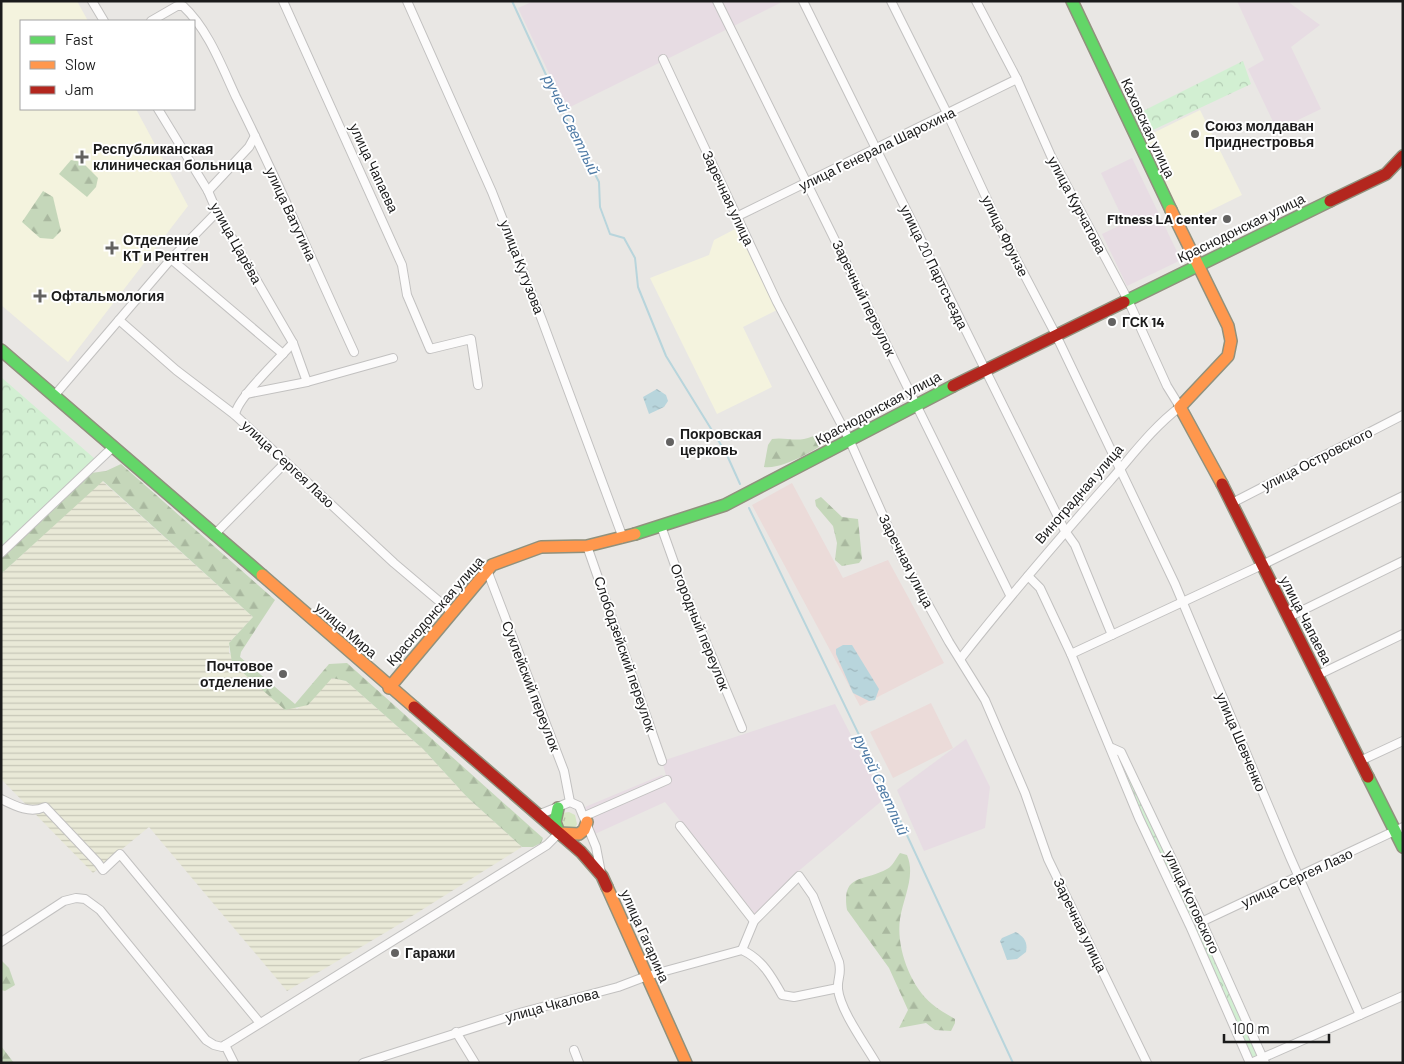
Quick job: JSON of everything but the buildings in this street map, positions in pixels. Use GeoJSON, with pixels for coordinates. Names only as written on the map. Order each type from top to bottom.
{"type":"FeatureCollection","features":[{"type":"Feature","properties":{"kind":"street"},"geometry":{"type":"LineString","coordinates":[[92,1],[103,20]]}},
{"type":"Feature","properties":{"kind":"street","name":"улица Чапаева"},"geometry":{"type":"LineString","coordinates":[[283,1],[402,265],[407,295],[430,349],[471,339],[478,385]]}},
{"type":"Feature","properties":{"kind":"street","name":"улица Кутузова"},"geometry":{"type":"LineString","coordinates":[[407,1],[489,185],[542,320],[623,538]]}},
{"type":"Feature","properties":{"kind":"street","name":"Заречный переулок"},"geometry":{"type":"LineString","coordinates":[[717,1],[808,182],[914,404],[1010,595]]}},
{"type":"Feature","properties":{"kind":"street","name":"улица 20 Партсъезда"},"geometry":{"type":"LineString","coordinates":[[803,1],[984,370],[1065,531],[1076,545],[1112,635]]}},
{"type":"Feature","properties":{"kind":"street","name":"улица Фрунзе"},"geometry":{"type":"LineString","coordinates":[[891,1],[948,114],[1003,234],[1056,336],[1121,469]]}},
{"type":"Feature","properties":{"kind":"street","name":"улица Курчатова"},"geometry":{"type":"LineString","coordinates":[[976,1],[1016,79],[1051,156],[1128,300],[1167,386],[1180,407]]}},
{"type":"Feature","properties":{"kind":"street","name":"Каховская улица"},"geometry":{"type":"LineString","coordinates":[[1072,1],[1198,267],[1228,326],[1232,348],[1228,356]]}},
{"type":"Feature","properties":{"kind":"street","name":"улица Ватутина"},"geometry":{"type":"LineString","coordinates":[[153,20],[178,6],[184,6],[194,20]]}},
{"type":"Feature","properties":{"kind":"street","name":"улица Ватутина"},"geometry":{"type":"LineString","coordinates":[[195,22],[214,52],[255,136],[354,352]]}},
{"type":"Feature","properties":{"kind":"street","name":"Заречная улица"},"geometry":{"type":"LineString","coordinates":[[664,59],[736,217],[777,302],[849,440],[901,556],[949,642],[961,658],[985,700],[1025,794],[1048,860],[1147,1063]]}},
{"type":"Feature","properties":{"kind":"street","name":"улица Генерала Шарохина"},"geometry":{"type":"LineString","coordinates":[[736,217],[1016,79]]}},
{"type":"Feature","properties":{"kind":"street","name":"улица Царёва"},"geometry":{"type":"LineString","coordinates":[[159,110],[208,191],[217,212],[293,343],[307,382]]}},
{"type":"Feature","properties":{"kind":"street"},"geometry":{"type":"LineString","coordinates":[[208,191],[249,147],[255,136]]}},
{"type":"Feature","properties":{"kind":"street","name":"Краснодонская улица"},"geometry":{"type":"LineString","coordinates":[[389,688],[487,570],[498,562],[541,547],[587,546],[623,538],[725,505],[914,404],[1386,174],[1403,156]]}},
{"type":"Feature","properties":{"kind":"street"},"geometry":{"type":"LineString","coordinates":[[54,396],[171,259],[217,212]]}},
{"type":"Feature","properties":{"kind":"street"},"geometry":{"type":"LineString","coordinates":[[171,259],[283,354]]}},
{"type":"Feature","properties":{"kind":"street","name":"улица Сергея Лазо"},"geometry":{"type":"LineString","coordinates":[[119,320],[176,370],[235,415],[394,563],[453,613]]}},
{"type":"Feature","properties":{"kind":"street"},"geometry":{"type":"LineString","coordinates":[[235,415],[236,408],[246,394],[293,343]]}},
{"type":"Feature","properties":{"kind":"street","name":"улица Мира"},"geometry":{"type":"LineString","coordinates":[[1,350],[559,834]]}},
{"type":"Feature","properties":{"kind":"street","name":"Виноградная улица"},"geometry":{"type":"LineString","coordinates":[[961,658],[1010,595],[1065,531],[1161,424],[1180,407],[1228,356]]}},
{"type":"Feature","properties":{"kind":"street"},"geometry":{"type":"LineString","coordinates":[[246,394],[307,382],[393,358]]}},
{"type":"Feature","properties":{"kind":"street","name":"улица Чапаева"},"geometry":{"type":"LineString","coordinates":[[1180,407],[1232,503],[1360,761],[1399,829],[1403,848]]}},
{"type":"Feature","properties":{"kind":"street","name":"улица Островского"},"geometry":{"type":"LineString","coordinates":[[1232,503],[1403,415]]}},
{"type":"Feature","properties":{"kind":"street"},"geometry":{"type":"LineString","coordinates":[[1,553],[113,447]]}},
{"type":"Feature","properties":{"kind":"street"},"geometry":{"type":"LineString","coordinates":[[214,535],[286,462]]}},
{"type":"Feature","properties":{"kind":"street","name":"улица Шевченко"},"geometry":{"type":"LineString","coordinates":[[1121,469],[1182,603],[1298,877],[1360,1015]]}},
{"type":"Feature","properties":{"kind":"street"},"geometry":{"type":"LineString","coordinates":[[1071,654],[1262,565],[1403,496]]}},
{"type":"Feature","properties":{"kind":"street","name":"Огородный переулок"},"geometry":{"type":"LineString","coordinates":[[661,526],[682,585],[742,728]]}},
{"type":"Feature","properties":{"kind":"street","name":"Слободзейский переулок"},"geometry":{"type":"LineString","coordinates":[[587,546],[662,761]]}},
{"type":"Feature","properties":{"kind":"street"},"geometry":{"type":"LineString","coordinates":[[1289,617],[1403,561]]}},
{"type":"Feature","properties":{"kind":"street"},"geometry":{"type":"LineString","coordinates":[[1040,562],[1037,571],[1040,588]]}},
{"type":"Feature","properties":{"kind":"street","name":"Суклейский переулок"},"geometry":{"type":"LineString","coordinates":[[487,570],[564,771],[570,802]]}},
{"type":"Feature","properties":{"kind":"street","name":"улица Котовского"},"geometry":{"type":"LineString","coordinates":[[1028,576],[1040,588],[1071,654],[1140,818],[1250,1063]]}},
{"type":"Feature","properties":{"kind":"street"},"geometry":{"type":"LineString","coordinates":[[1318,675],[1403,634]]}},
{"type":"Feature","properties":{"kind":"street"},"geometry":{"type":"LineString","coordinates":[[1360,761],[1403,741]]}},
{"type":"Feature","properties":{"kind":"street","name":"улица Котовского"},"geometry":{"type":"LineString","coordinates":[[1112,748],[1121,752],[1202,922],[1263,1060]]}},
{"type":"Feature","properties":{"kind":"street"},"geometry":{"type":"LineString","coordinates":[[586,819],[667,780]]}},
{"type":"Feature","properties":{"kind":"street"},"geometry":{"type":"LineString","coordinates":[[1,799],[20,808],[37,811],[45,807],[98,862],[103,870],[120,854],[260,1023]]}},
{"type":"Feature","properties":{"kind":"street"},"geometry":{"type":"LineString","coordinates":[[538,815],[570,802],[579,806],[586,819],[602,876]]}},
{"type":"Feature","properties":{"kind":"street"},"geometry":{"type":"LineString","coordinates":[[558,808],[555,822],[559,834]]}},
{"type":"Feature","properties":{"kind":"street"},"geometry":{"type":"LineString","coordinates":[[1,942],[64,901],[85,900],[93,903],[206,1040],[218,1046],[224,1045],[547,845],[559,834],[579,834],[584,830],[586,819]]}},
{"type":"Feature","properties":{"kind":"street"},"geometry":{"type":"LineString","coordinates":[[680,826],[754,921]]}},
{"type":"Feature","properties":{"kind":"street","name":"улица Сергея Лазо"},"geometry":{"type":"LineString","coordinates":[[1190,926],[1399,829]]}},
{"type":"Feature","properties":{"kind":"street","name":"улица Гагарина"},"geometry":{"type":"LineString","coordinates":[[559,834],[602,876],[686,1063]]}},
{"type":"Feature","properties":{"kind":"street"},"geometry":{"type":"LineString","coordinates":[[838,988],[794,997],[782,995],[770,974],[752,954],[742,950],[754,921],[799,876],[813,896],[839,962],[842,972],[838,988],[842,1004],[876,1063]]}},
{"type":"Feature","properties":{"kind":"street","name":"улица Чкалова"},"geometry":{"type":"LineString","coordinates":[[367,1062],[456,1032],[742,950]]}},
{"type":"Feature","properties":{"kind":"street"},"geometry":{"type":"LineString","coordinates":[[1250,1063],[1263,1060],[1403,996]]}},
{"type":"Feature","properties":{"kind":"street"},"geometry":{"type":"LineString","coordinates":[[456,1032],[475,1063]]}},
{"type":"Feature","properties":{"kind":"street"},"geometry":{"type":"LineString","coordinates":[[224,1045],[234,1063]]}},
{"type":"Feature","properties":{"kind":"street"},"geometry":{"type":"LineString","coordinates":[[574,1050],[579,1063]]}},
{"type":"Feature","properties":{"kind":"shaded area","name":"Республиканская клиническая больница"},"geometry":{"type":"Polygon","coordinates":[[[1,1],[77,1],[87,20],[20,20],[20,110],[137,110],[188,206],[68,362],[1,305],[1,1]]]}},
{"type":"Feature","properties":{"kind":"shaded area"},"geometry":{"type":"Polygon","coordinates":[[[534,1],[784,1],[566,109],[518,8],[534,1]]]}},
{"type":"Feature","properties":{"kind":"shaded area"},"geometry":{"type":"Polygon","coordinates":[[[1237,1],[1287,1],[1320,25],[1291,47],[1321,109],[1277,130],[1248,69],[1264,60],[1237,1]]]}},
{"type":"Feature","properties":{"kind":"shaded area"},"geometry":{"type":"Polygon","coordinates":[[[1200,110],[1242,195],[1185,223],[1143,138],[1200,110]]]}},
{"type":"Feature","properties":{"kind":"shaded area"},"geometry":{"type":"Polygon","coordinates":[[[1132,158],[1181,260],[1127,286],[1102,234],[1125,223],[1101,173],[1132,158]]]}},
{"type":"Feature","properties":{"kind":"shaded area"},"geometry":{"type":"Polygon","coordinates":[[[737,228],[777,310],[743,327],[772,387],[717,414],[650,278],[709,255],[714,240],[737,228]]]}},
{"type":"Feature","properties":{"kind":"shaded area"},"geometry":{"type":"Polygon","coordinates":[[[102,481],[253,617],[229,643],[229,653],[297,709],[332,678],[346,681],[423,749],[467,797],[522,847],[393,928],[287,991],[149,827],[93,873],[1,779],[1,574],[102,481]]]}},
{"type":"Feature","properties":{"kind":"shaded area"},"geometry":{"type":"Polygon","coordinates":[[[792,483],[843,578],[888,560],[944,663],[860,706],[752,505],[792,483]]]}},
{"type":"Feature","properties":{"kind":"shaded area"},"geometry":{"type":"Polygon","coordinates":[[[931,703],[953,748],[893,778],[870,732],[931,703]]]}},
{"type":"Feature","properties":{"kind":"shaded area"},"geometry":{"type":"Polygon","coordinates":[[[835,704],[884,799],[795,874],[755,914],[665,802],[595,834],[585,807],[662,775],[667,779],[662,761],[835,704]]]}},
{"type":"Feature","properties":{"kind":"shaded area"},"geometry":{"type":"Polygon","coordinates":[[[966,739],[990,787],[985,828],[924,851],[897,790],[966,739]]]}},
{"type":"Feature","properties":{"kind":"green space"},"geometry":{"type":"Polygon","coordinates":[[[1243,61],[1251,84],[1136,138],[1127,119],[1243,61]]]}},
{"type":"Feature","properties":{"kind":"green space"},"geometry":{"type":"Polygon","coordinates":[[[71,160],[82,162],[98,178],[96,187],[87,197],[59,174],[71,160]]]}},
{"type":"Feature","properties":{"kind":"green space"},"geometry":{"type":"Polygon","coordinates":[[[43,191],[53,197],[61,231],[53,239],[40,238],[22,222],[43,191]]]}},
{"type":"Feature","properties":{"kind":"green space"},"geometry":{"type":"Polygon","coordinates":[[[1,377],[95,459],[1,548],[1,377]]]}},
{"type":"Feature","properties":{"kind":"green space"},"geometry":{"type":"Polygon","coordinates":[[[834,429],[836,436],[811,451],[781,465],[764,467],[768,445],[772,439],[804,439],[834,429]]]}},
{"type":"Feature","properties":{"kind":"green space"},"geometry":{"type":"Polygon","coordinates":[[[121,464],[275,600],[241,652],[240,657],[295,704],[329,664],[347,663],[543,838],[541,843],[533,847],[522,847],[467,797],[423,749],[346,681],[332,678],[308,705],[285,710],[232,663],[229,643],[253,617],[103,481],[1,574],[1,559],[91,473],[106,471],[121,464]]]}},
{"type":"Feature","properties":{"kind":"green space"},"geometry":{"type":"Polygon","coordinates":[[[821,497],[842,517],[858,519],[862,559],[859,563],[842,566],[835,560],[837,543],[833,526],[816,506],[815,500],[821,497]]]}},
{"type":"Feature","properties":{"kind":"green space"},"geometry":{"type":"Polygon","coordinates":[[[1112,748],[1121,752],[1265,1063],[1250,1063],[1112,748]]]}},
{"type":"Feature","properties":{"kind":"green space"},"geometry":{"type":"Polygon","coordinates":[[[569,812],[575,815],[577,824],[574,830],[564,833],[558,818],[562,813],[569,812]]]}},
{"type":"Feature","properties":{"kind":"green space"},"geometry":{"type":"Polygon","coordinates":[[[900,853],[907,855],[910,871],[899,930],[906,965],[911,977],[924,996],[955,1019],[951,1031],[935,1030],[926,1023],[899,1028],[908,1010],[889,968],[847,910],[847,890],[851,884],[856,880],[889,868],[900,853]]]}},
{"type":"Feature","properties":{"kind":"green space"},"geometry":{"type":"Polygon","coordinates":[[[1,960],[9,968],[15,985],[5,991],[1,990],[1,960]]]}},
{"type":"Feature","properties":{"kind":"green space"},"geometry":{"type":"Polygon","coordinates":[[[1,1046],[14,1063],[1,1063],[1,1046]]]}},
{"type":"Feature","properties":{"kind":"water"},"geometry":{"type":"Polygon","coordinates":[[[657,389],[666,395],[668,401],[664,407],[649,414],[643,397],[657,389]]]}},
{"type":"Feature","properties":{"kind":"water"},"geometry":{"type":"Polygon","coordinates":[[[843,645],[852,645],[879,689],[875,700],[869,701],[853,693],[836,654],[836,649],[843,645]]]}},
{"type":"Feature","properties":{"kind":"water"},"geometry":{"type":"Polygon","coordinates":[[[1016,932],[1025,940],[1026,952],[1017,959],[1007,960],[1000,941],[1002,938],[1016,932]]]}},
{"type":"Feature","properties":{"kind":"waterway","name":"ручей Светлый"},"geometry":{"type":"LineString","coordinates":[[512,1],[564,114],[599,182],[600,207],[610,234],[624,238],[635,258],[638,287],[666,356],[726,453],[740,484]]}},
{"type":"Feature","properties":{"kind":"waterway","name":"ручей Светлый"},"geometry":{"type":"LineString","coordinates":[[749,508],[892,803],[1013,1063]]}},
{"type":"Feature","properties":{"kind":"traffic: fast"},"geometry":{"type":"LineString","coordinates":[[1072,1],[1171,210]]}},
{"type":"Feature","properties":{"kind":"traffic: fast"},"geometry":{"type":"LineString","coordinates":[[1124,302],[1330,201]]}},
{"type":"Feature","properties":{"kind":"traffic: fast"},"geometry":{"type":"LineString","coordinates":[[1,350],[262,575]]}},
{"type":"Feature","properties":{"kind":"traffic: fast"},"geometry":{"type":"LineString","coordinates":[[635,534],[725,505],[953,386]]}},
{"type":"Feature","properties":{"kind":"traffic: fast"},"geometry":{"type":"LineString","coordinates":[[1368,777],[1403,847]]}},
{"type":"Feature","properties":{"kind":"traffic: fast"},"geometry":{"type":"LineString","coordinates":[[558,808],[555,822],[559,833]]}},
{"type":"Feature","properties":{"kind":"traffic: slow"},"geometry":{"type":"LineString","coordinates":[[1171,210],[1228,326],[1231,341],[1228,356],[1180,407],[1222,484]]}},
{"type":"Feature","properties":{"kind":"traffic: slow"},"geometry":{"type":"LineString","coordinates":[[389,688],[492,565],[541,547],[587,546],[635,534]]}},
{"type":"Feature","properties":{"kind":"traffic: slow"},"geometry":{"type":"LineString","coordinates":[[262,575],[414,707]]}},
{"type":"Feature","properties":{"kind":"traffic: slow"},"geometry":{"type":"LineString","coordinates":[[559,833],[579,834],[584,830],[587,822]]}},
{"type":"Feature","properties":{"kind":"traffic: slow"},"geometry":{"type":"LineString","coordinates":[[607,887],[686,1063]]}},
{"type":"Feature","properties":{"kind":"traffic: jam"},"geometry":{"type":"LineString","coordinates":[[1330,201],[1386,174],[1403,156]]}},
{"type":"Feature","properties":{"kind":"traffic: jam"},"geometry":{"type":"LineString","coordinates":[[953,386],[1124,302]]}},
{"type":"Feature","properties":{"kind":"traffic: jam"},"geometry":{"type":"LineString","coordinates":[[1222,484],[1368,777]]}},
{"type":"Feature","properties":{"kind":"traffic: jam"},"geometry":{"type":"LineString","coordinates":[[414,707],[581,852],[602,876],[607,887]]}},
{"type":"Feature","properties":{"kind":"place","name":"Союз молдаван Приднестровья"},"geometry":{"type":"Point","coordinates":[1195,134]}},
{"type":"Feature","properties":{"kind":"place","name":"Республиканская клиническая больница"},"geometry":{"type":"Point","coordinates":[82,157]}},
{"type":"Feature","properties":{"kind":"place","name":"Fitness LA center"},"geometry":{"type":"Point","coordinates":[1227,219]}},
{"type":"Feature","properties":{"kind":"place","name":"Отделение КТ и Рентген"},"geometry":{"type":"Point","coordinates":[112,248]}},
{"type":"Feature","properties":{"kind":"place","name":"Офтальмология"},"geometry":{"type":"Point","coordinates":[40,296]}},
{"type":"Feature","properties":{"kind":"place","name":"ГСК 14"},"geometry":{"type":"Point","coordinates":[1112,322]}},
{"type":"Feature","properties":{"kind":"place","name":"Покровская церковь"},"geometry":{"type":"Point","coordinates":[670,442]}},
{"type":"Feature","properties":{"kind":"place","name":"Почтовое отделение"},"geometry":{"type":"Point","coordinates":[283,674]}},
{"type":"Feature","properties":{"kind":"place","name":"Гаражи"},"geometry":{"type":"Point","coordinates":[395,953]}}]}
